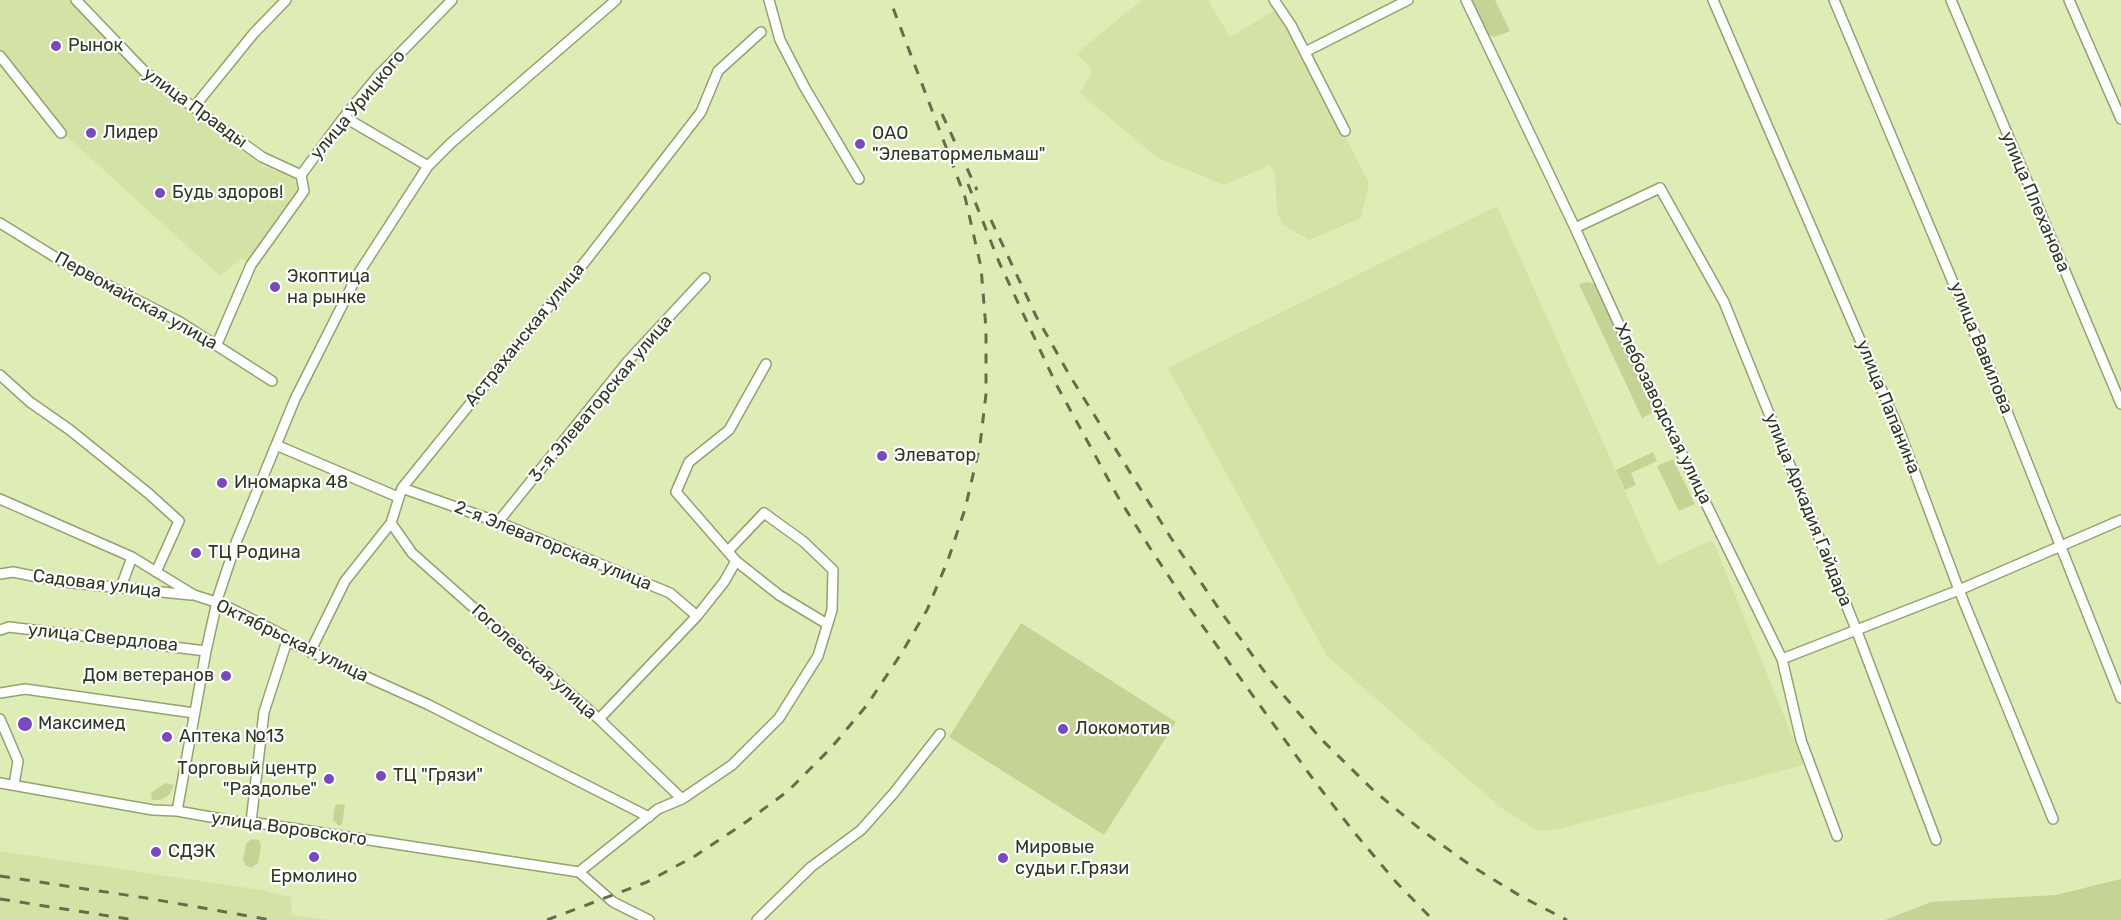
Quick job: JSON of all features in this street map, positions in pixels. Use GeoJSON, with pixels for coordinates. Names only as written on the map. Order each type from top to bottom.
{"type":"FeatureCollection","features":[{"type":"Feature","properties":{"kind":"street","name":"улица Правды"},"geometry":{"type":"LineString","coordinates":[[77,0],[145,72],[262,157],[301,175]]}},
{"type":"Feature","properties":{"kind":"street"},"geometry":{"type":"LineString","coordinates":[[194,107],[254,33],[286,0]]}},
{"type":"Feature","properties":{"kind":"street","name":"улица Урицкого"},"geometry":{"type":"LineString","coordinates":[[217,344],[251,265],[304,191],[301,175],[344,117],[378,77],[452,0]]}},
{"type":"Feature","properties":{"kind":"street"},"geometry":{"type":"LineString","coordinates":[[177,812],[206,651],[217,603],[237,540],[310,366],[358,274],[428,166],[451,143],[616,0]]}},
{"type":"Feature","properties":{"kind":"street"},"geometry":{"type":"LineString","coordinates":[[769,0],[785,50],[859,179]]}},
{"type":"Feature","properties":{"kind":"street"},"geometry":{"type":"LineString","coordinates":[[1274,0],[1291,25],[1345,130]]}},
{"type":"Feature","properties":{"kind":"street"},"geometry":{"type":"LineString","coordinates":[[1305,52],[1408,0]]}},
{"type":"Feature","properties":{"kind":"street","name":"Хлебозаводская улица"},"geometry":{"type":"LineString","coordinates":[[1466,0],[1627,342],[1782,659],[1801,740],[1837,836]]}},
{"type":"Feature","properties":{"kind":"street","name":"улица Папанина"},"geometry":{"type":"LineString","coordinates":[[1713,0],[1899,430],[1959,590],[2053,819]]}},
{"type":"Feature","properties":{"kind":"street","name":"улица Вавилова"},"geometry":{"type":"LineString","coordinates":[[1834,0],[1998,389],[2121,698]]}},
{"type":"Feature","properties":{"kind":"street","name":"улица Плеханова"},"geometry":{"type":"LineString","coordinates":[[1951,0],[2121,404]]}},
{"type":"Feature","properties":{"kind":"street"},"geometry":{"type":"LineString","coordinates":[[2069,0],[2121,119]]}},
{"type":"Feature","properties":{"kind":"street","name":"Астраханская улица"},"geometry":{"type":"LineString","coordinates":[[310,652],[345,581],[391,523],[400,492],[588,258],[701,112],[718,71],[761,32]]}},
{"type":"Feature","properties":{"kind":"street"},"geometry":{"type":"LineString","coordinates":[[0,56],[61,133]]}},
{"type":"Feature","properties":{"kind":"street"},"geometry":{"type":"LineString","coordinates":[[344,117],[428,166]]}},
{"type":"Feature","properties":{"kind":"street","name":"улица Аркадия Гайдара"},"geometry":{"type":"LineString","coordinates":[[1575,228],[1660,188],[1724,302],[1856,629],[1936,840]]}},
{"type":"Feature","properties":{"kind":"street","name":"Первомайская улица"},"geometry":{"type":"LineString","coordinates":[[0,223],[63,262],[180,322],[272,381]]}},
{"type":"Feature","properties":{"kind":"street","name":"3-я Элеваторская улица"},"geometry":{"type":"LineString","coordinates":[[498,522],[628,361],[705,278]]}},
{"type":"Feature","properties":{"kind":"street"},"geometry":{"type":"LineString","coordinates":[[766,364],[729,430],[689,462],[676,492],[736,561],[780,595],[827,624]]}},
{"type":"Feature","properties":{"kind":"street"},"geometry":{"type":"LineString","coordinates":[[0,375],[30,402],[148,493],[179,521],[156,572]]}},
{"type":"Feature","properties":{"kind":"street","name":"2-я Элеваторская улица"},"geometry":{"type":"LineString","coordinates":[[276,445],[400,492],[498,522],[670,593],[697,616]]}},
{"type":"Feature","properties":{"kind":"street","name":"Октябрьская улица"},"geometry":{"type":"LineString","coordinates":[[0,499],[132,557],[194,595],[217,603],[283,635],[286,641],[427,704],[649,817]]}},
{"type":"Feature","properties":{"kind":"street"},"geometry":{"type":"LineString","coordinates":[[649,920],[613,902],[579,872],[658,810],[682,799],[732,765],[779,718],[818,656],[832,610],[833,570],[804,542],[764,513],[728,551]]}},
{"type":"Feature","properties":{"kind":"street"},"geometry":{"type":"LineString","coordinates":[[1782,659],[1959,590],[2121,520]]}},
{"type":"Feature","properties":{"kind":"street","name":"Гоголевская улица"},"geometry":{"type":"LineString","coordinates":[[391,523],[412,554],[599,719],[682,799]]}},
{"type":"Feature","properties":{"kind":"street"},"geometry":{"type":"LineString","coordinates":[[121,587],[132,557]]}},
{"type":"Feature","properties":{"kind":"street"},"geometry":{"type":"LineString","coordinates":[[599,719],[697,616],[724,582],[736,561]]}},
{"type":"Feature","properties":{"kind":"street","name":"Садовая улица"},"geometry":{"type":"LineString","coordinates":[[0,574],[13,573],[63,582],[194,595]]}},
{"type":"Feature","properties":{"kind":"street","name":"улица Свердлова"},"geometry":{"type":"LineString","coordinates":[[0,630],[9,627],[206,651]]}},
{"type":"Feature","properties":{"kind":"street"},"geometry":{"type":"LineString","coordinates":[[250,822],[264,712],[286,641]]}},
{"type":"Feature","properties":{"kind":"street"},"geometry":{"type":"LineString","coordinates":[[0,693],[25,689],[194,713]]}},
{"type":"Feature","properties":{"kind":"street"},"geometry":{"type":"LineString","coordinates":[[0,719],[18,761],[14,785]]}},
{"type":"Feature","properties":{"kind":"street"},"geometry":{"type":"LineString","coordinates":[[757,920],[811,867],[861,830],[893,794],[940,734]]}},
{"type":"Feature","properties":{"kind":"street","name":"улица Воровского"},"geometry":{"type":"LineString","coordinates":[[0,783],[153,810],[250,822],[579,872]]}},
{"type":"Feature","properties":{"kind":"shaded area"},"geometry":{"type":"Polygon","coordinates":[[[0,0],[72,0],[142,77],[193,111],[263,166],[294,178],[299,194],[280,223],[246,261],[242,258],[220,276],[63,133],[0,54],[0,0]]]}},
{"type":"Feature","properties":{"kind":"shaded area"},"geometry":{"type":"Polygon","coordinates":[[[1142,0],[1208,0],[1230,37],[1275,10],[1300,47],[1369,183],[1361,218],[1309,240],[1282,224],[1277,212],[1275,176],[1270,165],[1224,185],[1158,158],[1080,93],[1092,71],[1077,53],[1142,0]]]}},
{"type":"Feature","properties":{"kind":"shaded area"},"geometry":{"type":"Polygon","coordinates":[[[1472,0],[1495,0],[1510,31],[1495,37],[1489,35],[1472,0]]]}},
{"type":"Feature","properties":{"kind":"shaded area"},"geometry":{"type":"Polygon","coordinates":[[[1497,206],[1658,565],[1713,541],[1804,765],[1555,830],[1536,830],[1500,807],[1327,656],[1168,368],[1497,206]]]}},
{"type":"Feature","properties":{"kind":"shaded area"},"geometry":{"type":"Polygon","coordinates":[[[1587,282],[1595,284],[1654,412],[1642,418],[1579,284],[1587,282]]]}},
{"type":"Feature","properties":{"kind":"shaded area"},"geometry":{"type":"Polygon","coordinates":[[[1653,452],[1657,461],[1631,473],[1636,485],[1625,490],[1616,470],[1653,452]]]}},
{"type":"Feature","properties":{"kind":"shaded area"},"geometry":{"type":"Polygon","coordinates":[[[1673,459],[1695,504],[1679,511],[1657,466],[1673,459]]]}},
{"type":"Feature","properties":{"kind":"shaded area","name":"Локомотив"},"geometry":{"type":"Polygon","coordinates":[[[1021,623],[1176,722],[1104,835],[949,737],[1021,623]]]}},
{"type":"Feature","properties":{"kind":"shaded area"},"geometry":{"type":"Polygon","coordinates":[[[165,783],[174,785],[169,795],[160,800],[152,800],[151,793],[165,783]]]}},
{"type":"Feature","properties":{"kind":"shaded area"},"geometry":{"type":"Polygon","coordinates":[[[337,804],[345,805],[342,824],[339,826],[333,820],[337,804]]]}},
{"type":"Feature","properties":{"kind":"shaded area"},"geometry":{"type":"Polygon","coordinates":[[[251,839],[259,840],[261,846],[258,863],[251,868],[245,865],[243,860],[246,844],[251,839]]]}},
{"type":"Feature","properties":{"kind":"shaded area"},"geometry":{"type":"Polygon","coordinates":[[[0,851],[261,890],[291,897],[292,915],[329,920],[0,920],[0,851]]]}},
{"type":"Feature","properties":{"kind":"shaded area"},"geometry":{"type":"Polygon","coordinates":[[[2121,879],[2121,920],[1885,920],[1931,902],[2056,895],[2121,879]]]}},
{"type":"Feature","properties":{"kind":"railway"},"geometry":{"type":"LineString","coordinates":[[547,920],[647,882],[695,856],[788,791],[831,748],[867,705],[927,610],[948,560],[965,509],[980,445],[986,394],[986,329],[981,267],[965,197],[890,0]]}},
{"type":"Feature","properties":{"kind":"railway"},"geometry":{"type":"LineString","coordinates":[[942,114],[977,190]]}},
{"type":"Feature","properties":{"kind":"railway"},"geometry":{"type":"LineString","coordinates":[[968,184],[999,262],[1056,384],[1118,497],[1150,548],[1189,607],[1313,779],[1396,882],[1433,920]]}},
{"type":"Feature","properties":{"kind":"railway"},"geometry":{"type":"LineString","coordinates":[[991,220],[1036,316],[1070,376],[1171,538],[1272,682],[1322,740],[1373,790],[1420,829],[1470,865],[1522,897],[1567,920]]}},
{"type":"Feature","properties":{"kind":"railway"},"geometry":{"type":"LineString","coordinates":[[0,876],[271,920]]}},
{"type":"Feature","properties":{"kind":"railway"},"geometry":{"type":"LineString","coordinates":[[0,899],[135,920]]}},
{"type":"Feature","properties":{"kind":"place","name":"Рынок"},"geometry":{"type":"Point","coordinates":[56,46]}},
{"type":"Feature","properties":{"kind":"place","name":"Лидер"},"geometry":{"type":"Point","coordinates":[91,133]}},
{"type":"Feature","properties":{"kind":"place","name":"ОАО \"Элеватормельмаш\""},"geometry":{"type":"Point","coordinates":[860,144]}},
{"type":"Feature","properties":{"kind":"place","name":"Будь здоров!"},"geometry":{"type":"Point","coordinates":[160,193]}},
{"type":"Feature","properties":{"kind":"place","name":"Экоптица на рынке"},"geometry":{"type":"Point","coordinates":[275,287]}},
{"type":"Feature","properties":{"kind":"place","name":"Элеватор"},"geometry":{"type":"Point","coordinates":[882,456]}},
{"type":"Feature","properties":{"kind":"place","name":"Иномарка 48"},"geometry":{"type":"Point","coordinates":[222,483]}},
{"type":"Feature","properties":{"kind":"place","name":"ТЦ Родина"},"geometry":{"type":"Point","coordinates":[196,553]}},
{"type":"Feature","properties":{"kind":"place","name":"Дом ветеранов"},"geometry":{"type":"Point","coordinates":[226,676]}},
{"type":"Feature","properties":{"kind":"place","name":"Максимед"},"geometry":{"type":"Point","coordinates":[25,724]}},
{"type":"Feature","properties":{"kind":"place","name":"Локомотив"},"geometry":{"type":"Point","coordinates":[1063,729]}},
{"type":"Feature","properties":{"kind":"place","name":"Аптека №13"},"geometry":{"type":"Point","coordinates":[167,737]}},
{"type":"Feature","properties":{"kind":"place","name":"ТЦ \"Грязи\""},"geometry":{"type":"Point","coordinates":[381,776]}},
{"type":"Feature","properties":{"kind":"place","name":"Торговый центр \"Раздолье\""},"geometry":{"type":"Point","coordinates":[329,779]}},
{"type":"Feature","properties":{"kind":"place","name":"СДЭК"},"geometry":{"type":"Point","coordinates":[156,852]}},
{"type":"Feature","properties":{"kind":"place","name":"Ермолино"},"geometry":{"type":"Point","coordinates":[314,857]}},
{"type":"Feature","properties":{"kind":"place","name":"Мировые судьи г.Грязи"},"geometry":{"type":"Point","coordinates":[1003,858]}}]}
